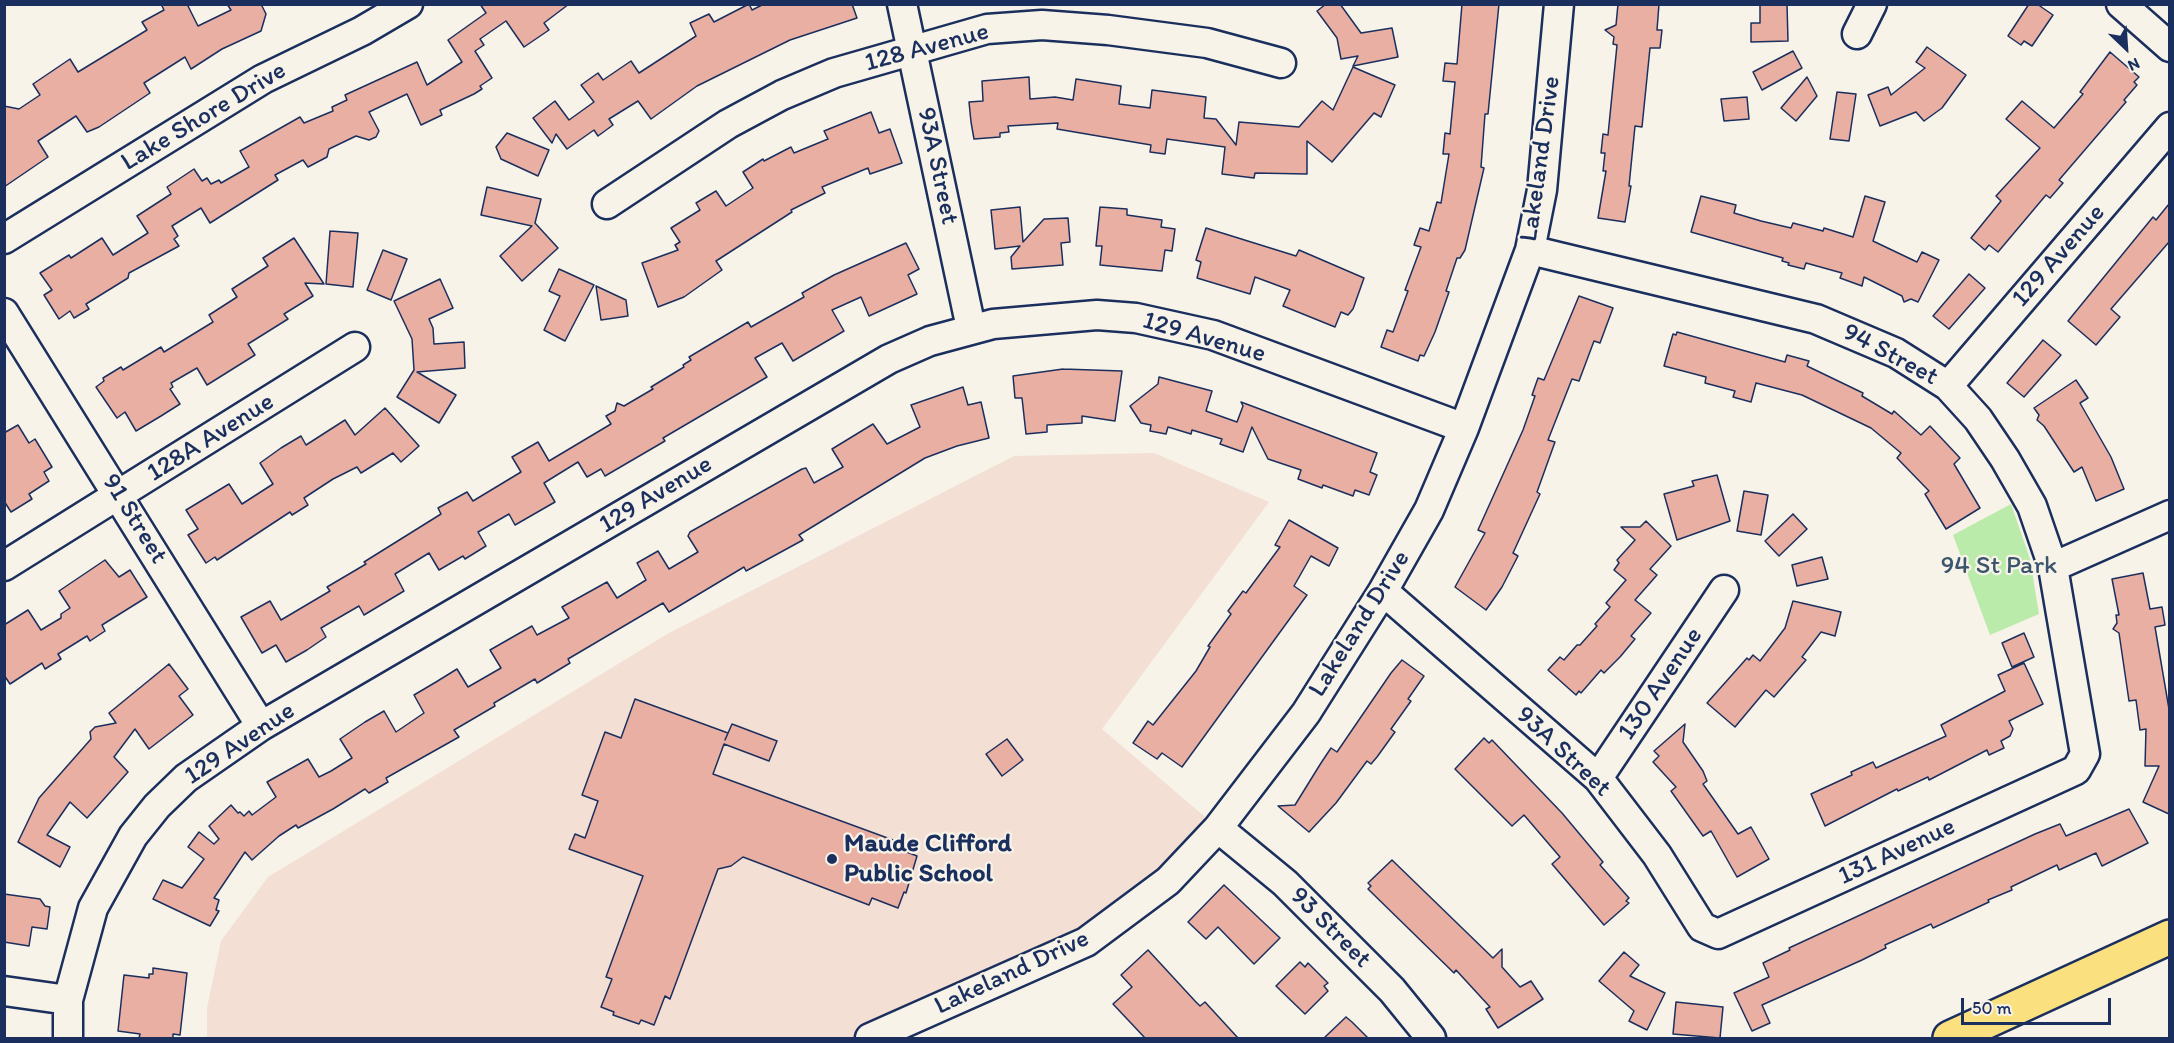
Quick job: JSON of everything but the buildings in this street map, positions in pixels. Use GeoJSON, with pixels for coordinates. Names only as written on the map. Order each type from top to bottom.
{"type":"FeatureCollection","features":[{"type":"Feature","properties":{"kind":"main road"},"geometry":{"type":"LineString","coordinates":[[1950,1038],[2169,937]]}},
{"type":"Feature","properties":{"kind":"street","name":"Lake Shore Drive"},"geometry":{"type":"LineString","coordinates":[[4,239],[263,79],[362,31],[408,4]]}},
{"type":"Feature","properties":{"kind":"street","name":"93A Street"},"geometry":{"type":"LineString","coordinates":[[902,4],[971,328]]}},
{"type":"Feature","properties":{"kind":"street","name":"Lakeland Drive"},"geometry":{"type":"LineString","coordinates":[[870,1038],[1086,942],[1168,880],[1218,828],[1306,713],[1383,591],[1429,510],[1464,428],[1530,250],[1542,190],[1559,4]]}},
{"type":"Feature","properties":{"kind":"street"},"geometry":{"type":"LineString","coordinates":[[1857,34],[1872,4]]}},
{"type":"Feature","properties":{"kind":"street"},"geometry":{"type":"LineString","coordinates":[[2121,4],[2169,47]]}},
{"type":"Feature","properties":{"kind":"street","name":"128 Avenue"},"geometry":{"type":"LineString","coordinates":[[607,204],[728,123],[782,95],[834,73],[987,29],[1042,25],[1108,30],[1207,43],[1281,63]]}},
{"type":"Feature","properties":{"kind":"street","name":"129 Avenue"},"geometry":{"type":"LineString","coordinates":[[1948,386],[2169,127]]}},
{"type":"Feature","properties":{"kind":"street","name":"94 Street"},"geometry":{"type":"LineString","coordinates":[[1530,250],[1816,319],[1896,353],[1948,386],[1978,419],[2005,459],[2032,506],[2053,567],[2085,754],[2076,770]]}},
{"type":"Feature","properties":{"kind":"street","name":"91 Street"},"geometry":{"type":"LineString","coordinates":[[4,313],[120,495],[261,726]]}},
{"type":"Feature","properties":{"kind":"street","name":"129 Avenue"},"geometry":{"type":"LineString","coordinates":[[68,1000],[93,908],[132,836],[186,778],[261,726],[843,384],[899,355],[971,328],[1049,317],[1097,315],[1168,324],[1213,335],[1464,428]]}},
{"type":"Feature","properties":{"kind":"street","name":"128A Avenue"},"geometry":{"type":"LineString","coordinates":[[4,566],[355,347]]}},
{"type":"Feature","properties":{"kind":"street"},"geometry":{"type":"LineString","coordinates":[[2053,567],[2169,515]]}},
{"type":"Feature","properties":{"kind":"street","name":"130 Avenue"},"geometry":{"type":"LineString","coordinates":[[1598,778],[1724,590]]}},
{"type":"Feature","properties":{"kind":"street","name":"93A Street"},"geometry":{"type":"LineString","coordinates":[[1383,591],[1598,778],[1657,855],[1702,927],[1718,934]]}},
{"type":"Feature","properties":{"kind":"street","name":"131 Avenue"},"geometry":{"type":"LineString","coordinates":[[1718,934],[2076,770]]}},
{"type":"Feature","properties":{"kind":"street","name":"93 Street"},"geometry":{"type":"LineString","coordinates":[[1218,828],[1285,883],[1392,990],[1431,1038]]}},
{"type":"Feature","properties":{"kind":"street"},"geometry":{"type":"LineString","coordinates":[[4,991],[68,1000],[69,1038]]}},
{"type":"Feature","properties":{"kind":"shaded area"},"geometry":{"type":"Polygon","coordinates":[[[1154,453],[1269,502],[1102,729],[1218,828],[1086,942],[870,1038],[207,1038],[207,1008],[221,941],[268,877],[669,633],[1014,456],[1154,453]]]}},
{"type":"Feature","properties":{"kind":"green space","name":"94 St Park"},"geometry":{"type":"Polygon","coordinates":[[[2011,504],[2030,559],[2039,614],[1990,635],[1953,535],[2011,504]]]}},
{"type":"Feature","properties":{"kind":"place","name":"Maude Clifford Public School"},"geometry":{"type":"Point","coordinates":[832,859]}}]}
